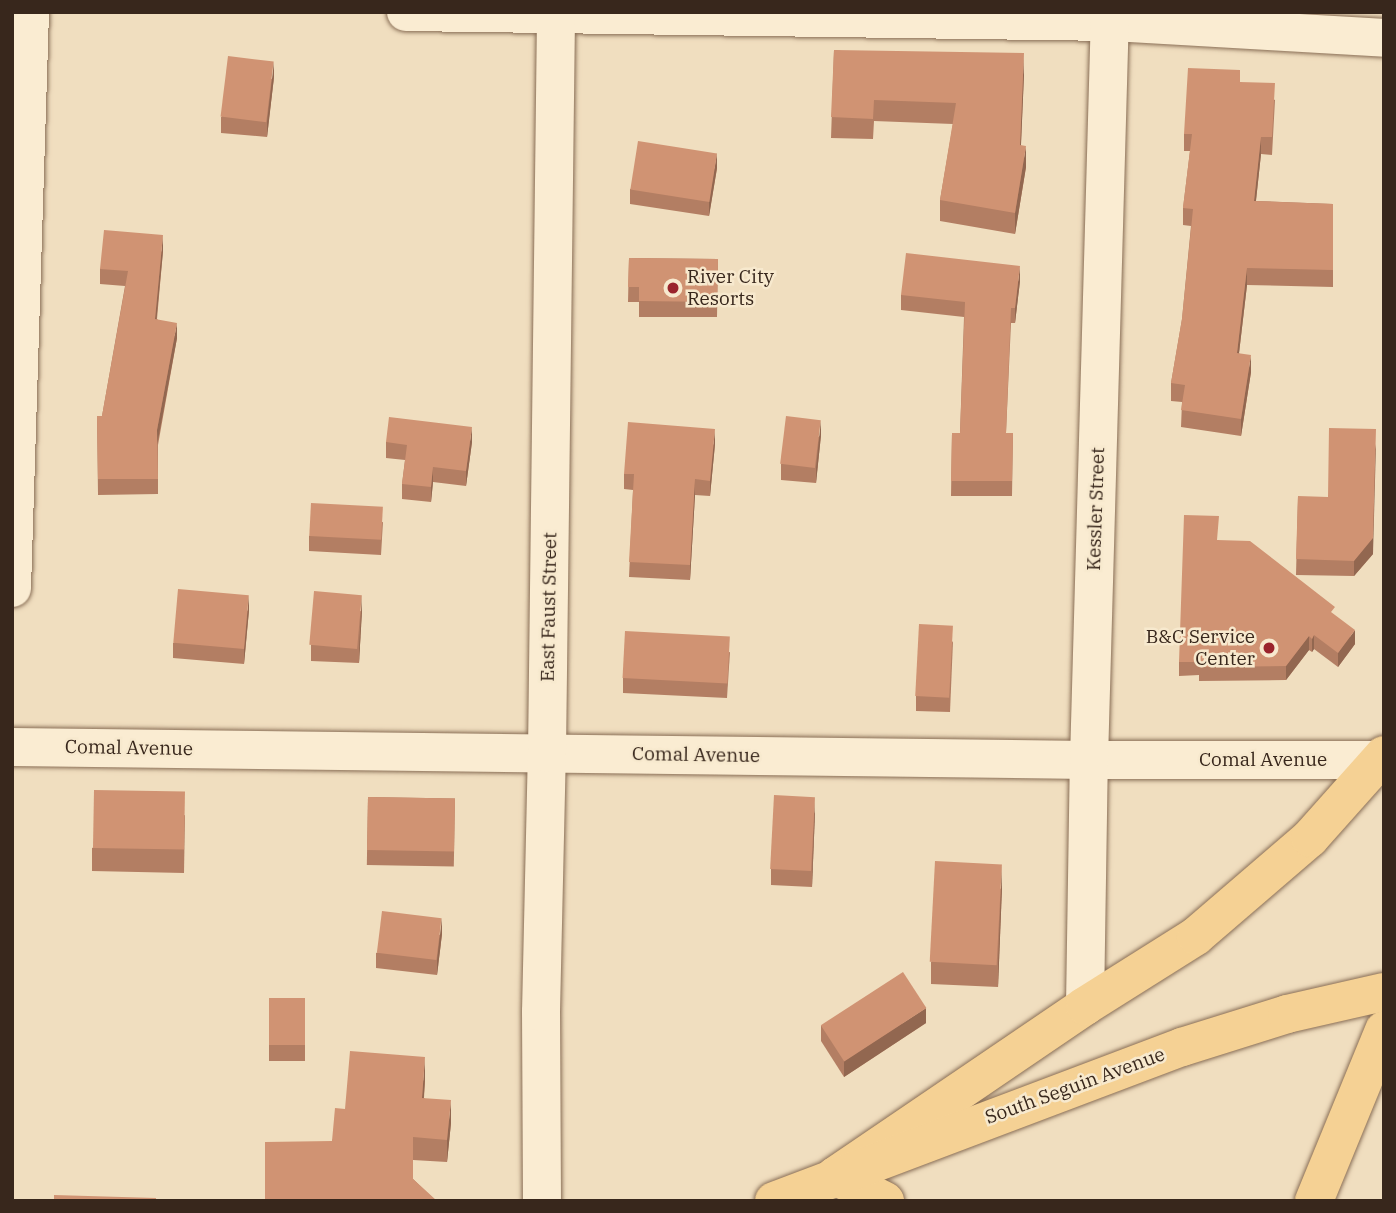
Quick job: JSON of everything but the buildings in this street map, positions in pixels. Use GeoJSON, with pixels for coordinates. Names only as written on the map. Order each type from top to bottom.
{"type":"FeatureCollection","features":[{"type":"Feature","properties":{"kind":"main road"},"geometry":{"type":"LineString","coordinates":[[885,1201],[835,1176],[1085,1006],[1196,936],[1310,838],[1382,757]]}},
{"type":"Feature","properties":{"kind":"main road","name":"South Seguin Avenue"},"geometry":{"type":"LineString","coordinates":[[774,1201],[1182,1046],[1287,1014],[1384,992]]}},
{"type":"Feature","properties":{"kind":"main road"},"geometry":{"type":"LineString","coordinates":[[1314,1201],[1384,1030]]}},
{"type":"Feature","properties":{"kind":"street"},"geometry":{"type":"LineString","coordinates":[[12,588],[30,12]]}},
{"type":"Feature","properties":{"kind":"street"},"geometry":{"type":"LineString","coordinates":[[406,12],[1110,17],[1384,38]]}},
{"type":"Feature","properties":{"kind":"street","name":"East Faust Street"},"geometry":{"type":"LineString","coordinates":[[542,1201],[541,998],[547,753],[556,14]]}},
{"type":"Feature","properties":{"kind":"street","name":"Kessler Street"},"geometry":{"type":"LineString","coordinates":[[1085,1006],[1088,760],[1110,17]]}},
{"type":"Feature","properties":{"kind":"street","name":"Comal Avenue"},"geometry":{"type":"LineString","coordinates":[[12,747],[1088,760],[1382,757]]}},
{"type":"Feature","properties":{"kind":"place","name":"River City Resorts"},"geometry":{"type":"Point","coordinates":[673,288]}},
{"type":"Feature","properties":{"kind":"place","name":"B&C Service Center"},"geometry":{"type":"Point","coordinates":[1269,648]}}]}
